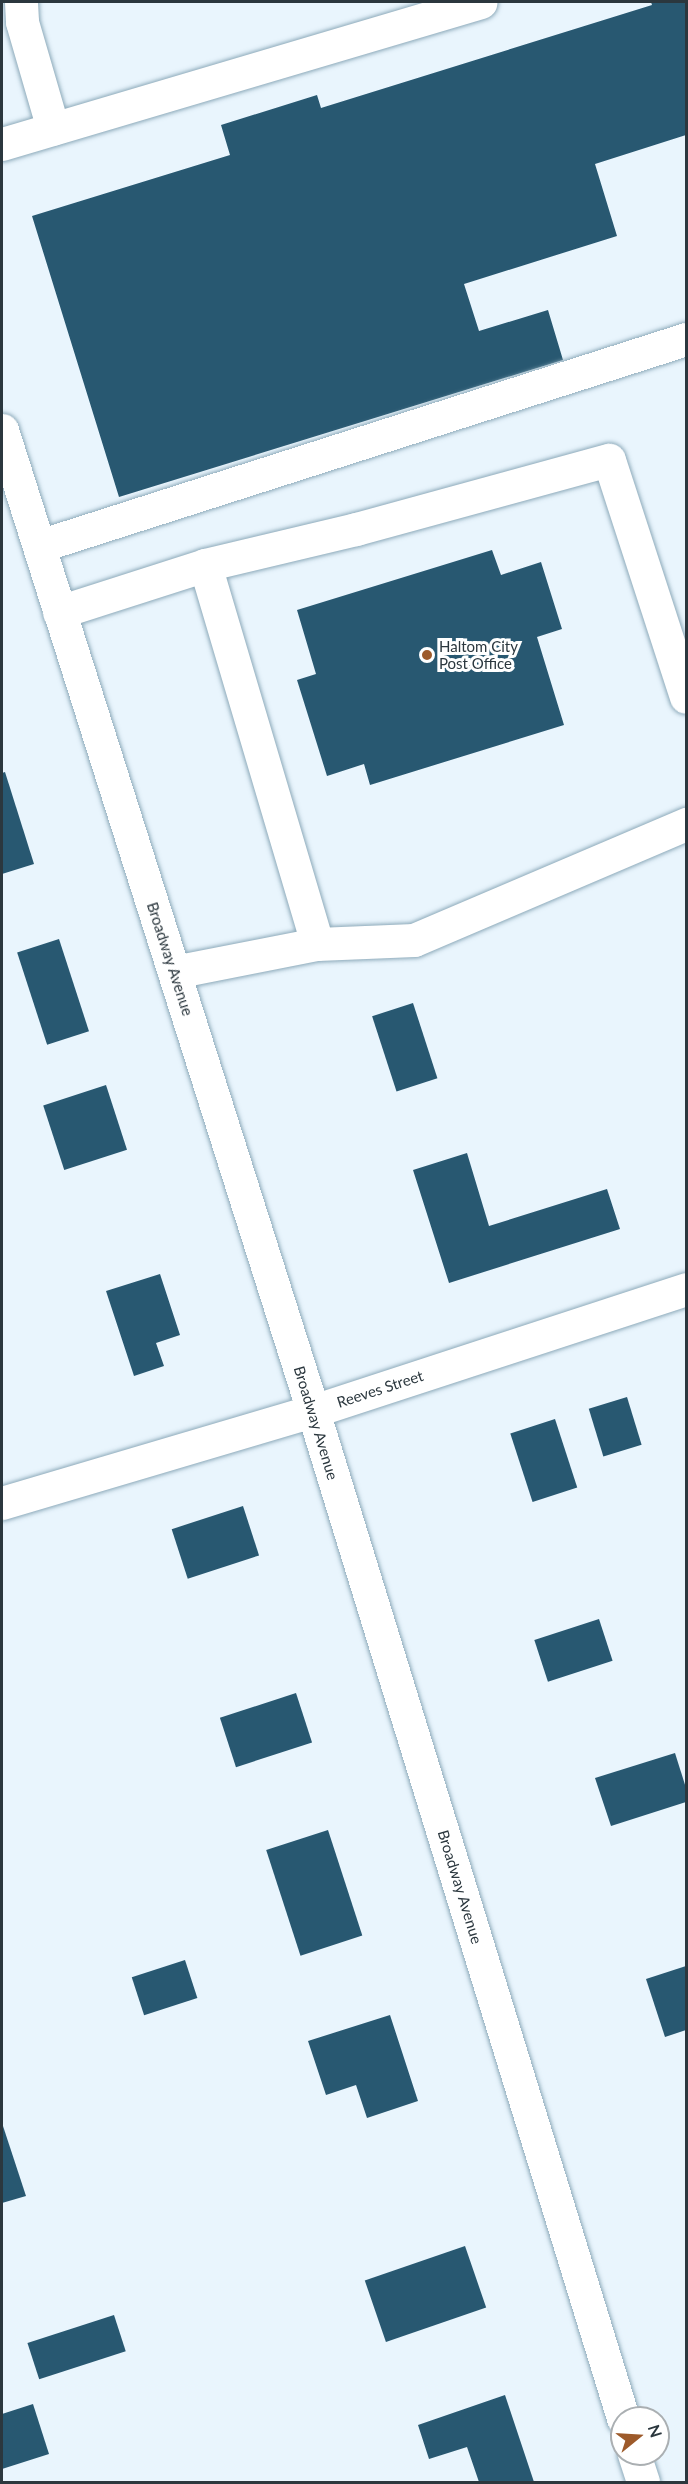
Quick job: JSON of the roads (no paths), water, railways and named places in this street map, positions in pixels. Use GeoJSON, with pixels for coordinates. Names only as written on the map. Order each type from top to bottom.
{"type":"FeatureCollection","features":[{"type":"Feature","properties":{"kind":"main road"},"geometry":{"type":"LineString","coordinates":[[21,2],[22,22],[53,129]]}},
{"type":"Feature","properties":{"kind":"main road"},"geometry":{"type":"LineString","coordinates":[[2,144],[480,2]]}},
{"type":"Feature","properties":{"kind":"main road"},"geometry":{"type":"LineString","coordinates":[[39,546],[687,339]]}},
{"type":"Feature","properties":{"kind":"main road","name":"Broadway Avenue"},"geometry":{"type":"LineString","coordinates":[[2,430],[313,1411],[619,2406]]}},
{"type":"Feature","properties":{"kind":"main road"},"geometry":{"type":"LineString","coordinates":[[59,612],[205,565],[356,529],[609,460],[687,697]]}},
{"type":"Feature","properties":{"kind":"main road"},"geometry":{"type":"LineString","coordinates":[[205,565],[317,944]]}},
{"type":"Feature","properties":{"kind":"main road"},"geometry":{"type":"LineString","coordinates":[[174,972],[317,944],[414,940],[687,824]]}},
{"type":"Feature","properties":{"kind":"main road","name":"Reeves Street"},"geometry":{"type":"LineString","coordinates":[[2,1503],[313,1411],[687,1289]]}},
{"type":"Feature","properties":{"kind":"main road"},"geometry":{"type":"LineString","coordinates":[[638,2466],[643,2482]]}},
{"type":"Feature","properties":{"kind":"place","name":"Haltom City Post Office"},"geometry":{"type":"Point","coordinates":[427,655]}}]}
